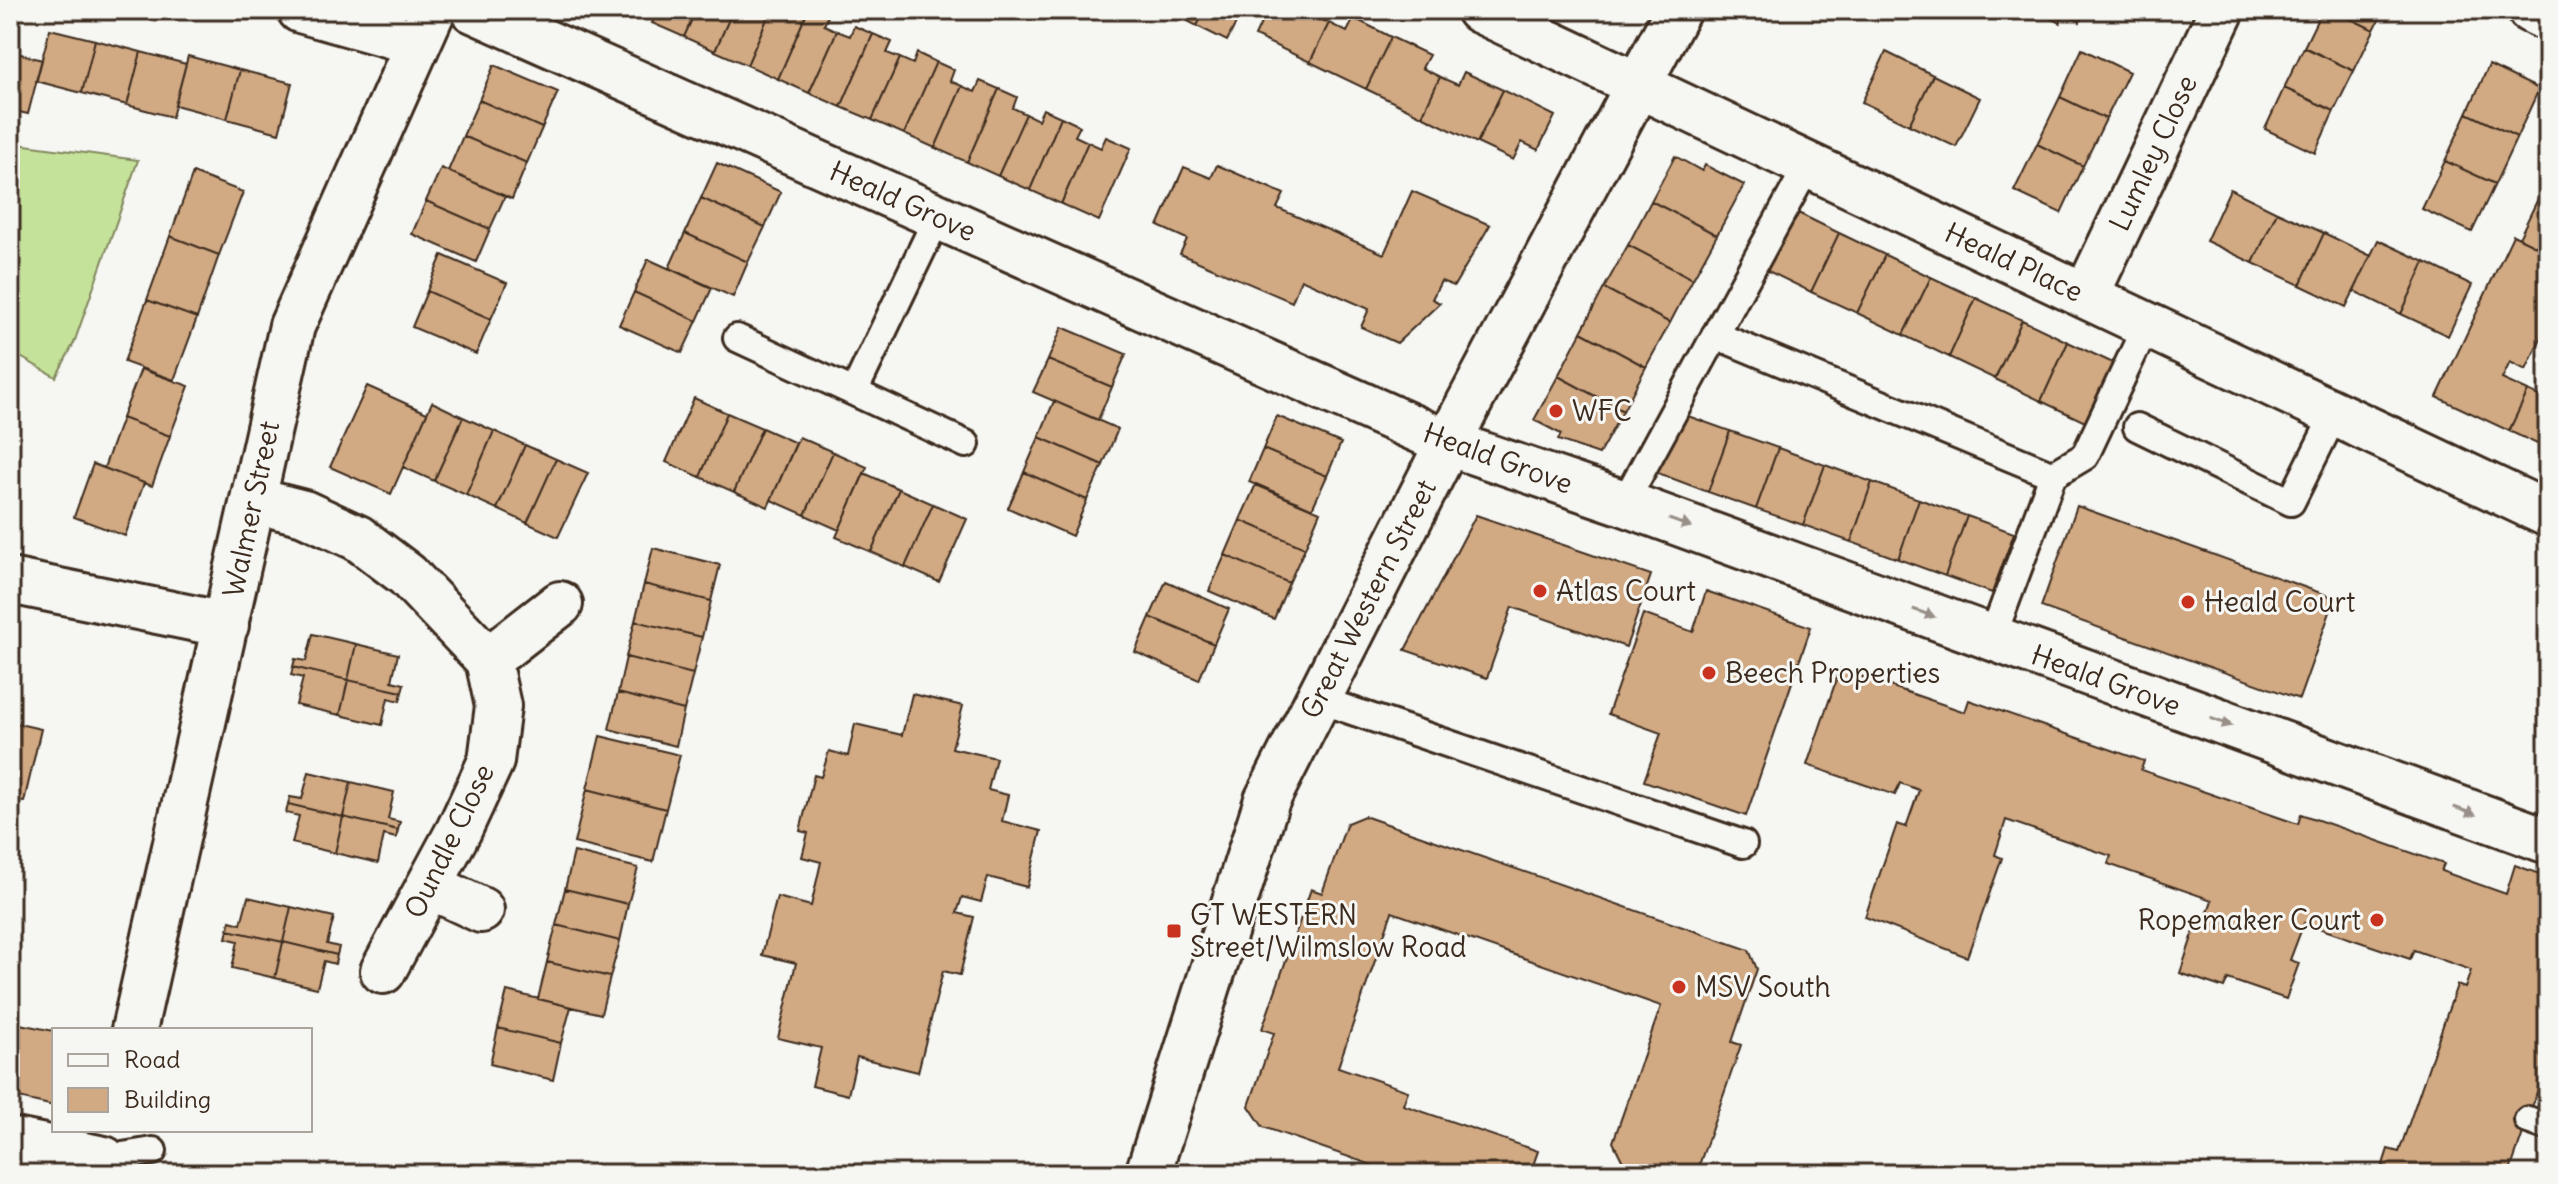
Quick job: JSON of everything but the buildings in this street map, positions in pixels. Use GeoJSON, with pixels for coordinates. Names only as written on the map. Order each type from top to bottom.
{"type":"FeatureCollection","features":[{"type":"Feature","properties":{"kind":"street"},"geometry":{"type":"LineString","coordinates":[[300,10],[425,27]]}},
{"type":"Feature","properties":{"kind":"street","name":"Heald Grove"},"geometry":{"type":"LineString","coordinates":[[473,10],[1448,443],[1624,503],[2548,841]]}},
{"type":"Feature","properties":{"kind":"street","name":"Heald Place"},"geometry":{"type":"LineString","coordinates":[[1479,10],[2548,514]]}},
{"type":"Feature","properties":{"kind":"street","name":"Great Western Street"},"geometry":{"type":"LineString","coordinates":[[1157,1172],[1267,800],[1448,443],[1678,10]]}},
{"type":"Feature","properties":{"kind":"street","name":"Lumley Close"},"geometry":{"type":"LineString","coordinates":[[2086,296],[2222,10]]}},
{"type":"Feature","properties":{"kind":"street"},"geometry":{"type":"LineString","coordinates":[[2530,10],[2548,19]]}},
{"type":"Feature","properties":{"kind":"street","name":"Walmer Street"},"geometry":{"type":"LineString","coordinates":[[134,1028],[292,326],[425,27]]}},
{"type":"Feature","properties":{"kind":"street"},"geometry":{"type":"LineString","coordinates":[[253,500],[304,513],[358,538],[407,575],[488,660],[560,604]]}},
{"type":"Feature","properties":{"kind":"street"},"geometry":{"type":"LineString","coordinates":[[10,581],[226,625]]}},
{"type":"Feature","properties":{"kind":"street","name":"Oundle Close"},"geometry":{"type":"LineString","coordinates":[[383,971],[430,886],[491,761],[498,706],[488,660]]}},
{"type":"Feature","properties":{"kind":"street"},"geometry":{"type":"LineString","coordinates":[[430,886],[481,910]]}},
{"type":"Feature","properties":{"kind":"street"},"geometry":{"type":"LineString","coordinates":[[10,1140],[106,1154]]}},
{"type":"Feature","properties":{"kind":"lane"},"geometry":{"type":"LineString","coordinates":[[1624,503],[1808,165]]}},
{"type":"Feature","properties":{"kind":"lane"},"geometry":{"type":"LineString","coordinates":[[854,392],[938,216]]}},
{"type":"Feature","properties":{"kind":"lane"},"geometry":{"type":"LineString","coordinates":[[1992,638],[2053,475],[2085,456],[2147,324]]}},
{"type":"Feature","properties":{"kind":"lane"},"geometry":{"type":"LineString","coordinates":[[1715,335],[2053,475]]}},
{"type":"Feature","properties":{"kind":"lane"},"geometry":{"type":"LineString","coordinates":[[737,338],[966,444]]}},
{"type":"Feature","properties":{"kind":"lane"},"geometry":{"type":"LineString","coordinates":[[2137,427],[2291,502],[2335,413]]}},
{"type":"Feature","properties":{"kind":"lane"},"geometry":{"type":"LineString","coordinates":[[1317,699],[1743,844]]}},
{"type":"Feature","properties":{"kind":"lane"},"geometry":{"type":"LineString","coordinates":[[106,1154],[153,1151]]}},
{"type":"Feature","properties":{"kind":"green space"},"geometry":{"type":"Polygon","coordinates":[[[10,143],[138,160],[74,343],[56,377],[10,351],[10,143]]]}},
{"type":"Feature","properties":{"kind":"place","name":"WFC"},"geometry":{"type":"Point","coordinates":[1556,411]}},
{"type":"Feature","properties":{"kind":"place","name":"Atlas Court"},"geometry":{"type":"Point","coordinates":[1540,591]}},
{"type":"Feature","properties":{"kind":"place","name":"Heald Court"},"geometry":{"type":"Point","coordinates":[2188,602]}},
{"type":"Feature","properties":{"kind":"place","name":"Beech Properties"},"geometry":{"type":"Point","coordinates":[1709,673]}},
{"type":"Feature","properties":{"kind":"place","name":"Ropemaker Court"},"geometry":{"type":"Point","coordinates":[2377,920]}},
{"type":"Feature","properties":{"kind":"place","name":"GT WESTERN Street/Wilmslow Road"},"geometry":{"type":"Point","coordinates":[1174,931]}},
{"type":"Feature","properties":{"kind":"place","name":"MSV South"},"geometry":{"type":"Point","coordinates":[1679,987]}}]}
